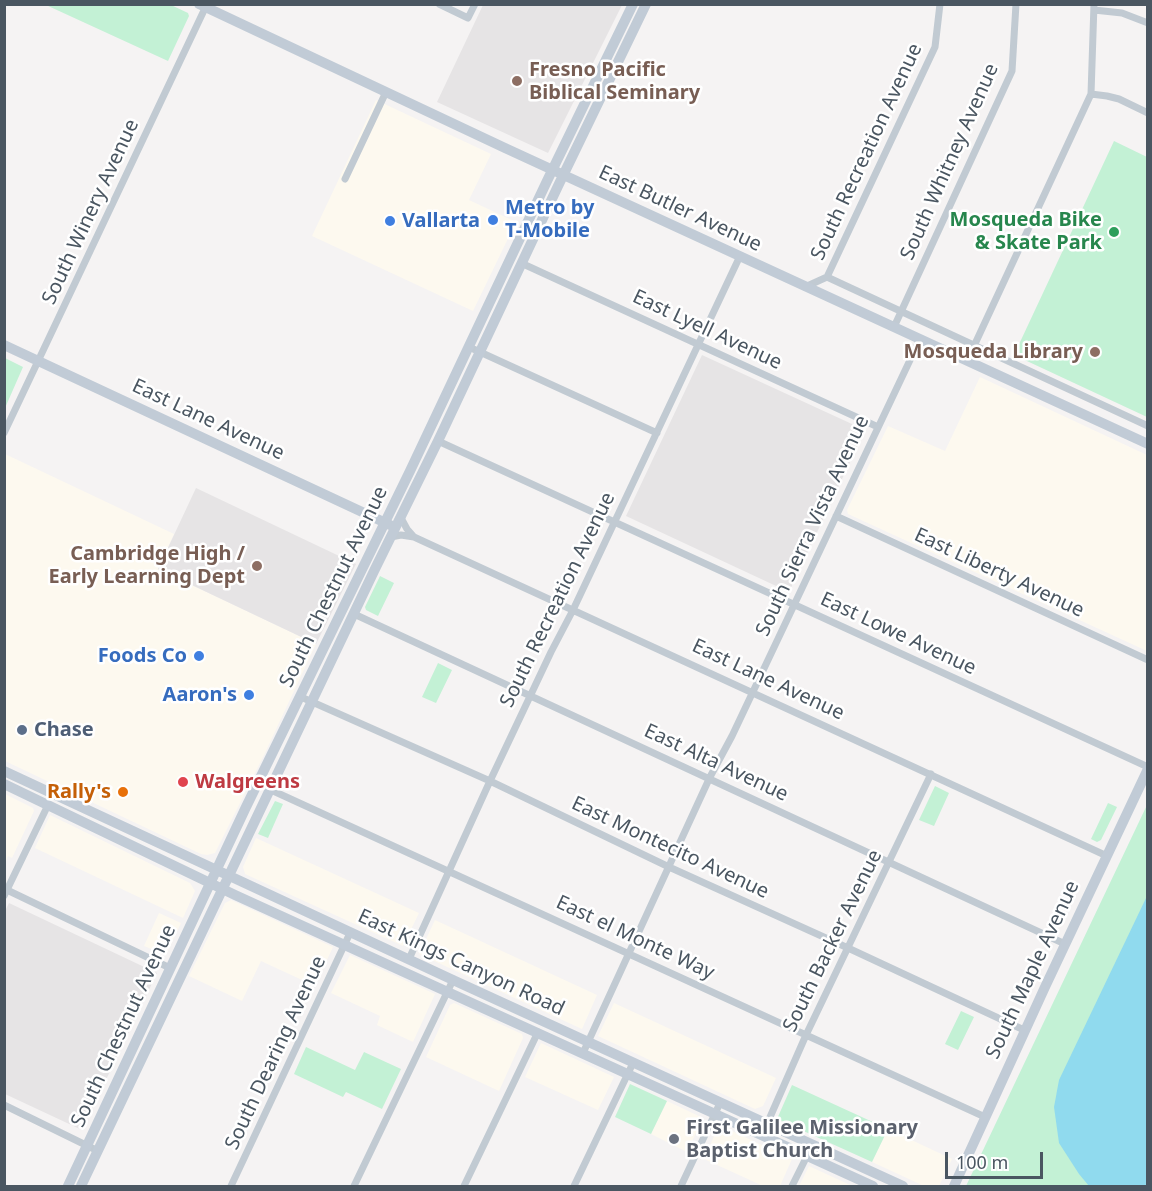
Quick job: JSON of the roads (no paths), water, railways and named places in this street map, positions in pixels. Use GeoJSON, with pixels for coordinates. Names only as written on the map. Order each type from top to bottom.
{"type":"FeatureCollection","features":[{"type":"Feature","properties":{"kind":"main road","name":"South Chestnut Avenue"},"geometry":{"type":"LineString","coordinates":[[81,1186],[438,441],[552,170],[633,4]]}},
{"type":"Feature","properties":{"kind":"main road","name":"South Chestnut Avenue"},"geometry":{"type":"LineString","coordinates":[[68,1186],[170,968],[438,412],[475,350],[521,263],[646,4]]}},
{"type":"Feature","properties":{"kind":"main road","name":"East Butler Avenue"},"geometry":{"type":"LineString","coordinates":[[204,6],[552,170],[1148,444]]}},
{"type":"Feature","properties":{"kind":"main road","name":"East Lane Avenue"},"geometry":{"type":"LineString","coordinates":[[4,345],[396,528]]}},
{"type":"Feature","properties":{"kind":"main road"},"geometry":{"type":"LineString","coordinates":[[426,465],[423,460],[441,420],[438,412]]}},
{"type":"Feature","properties":{"kind":"main road"},"geometry":{"type":"LineString","coordinates":[[271,789],[270,778],[284,746],[282,736]]}},
{"type":"Feature","properties":{"kind":"main road","name":"South Maple Avenue"},"geometry":{"type":"LineString","coordinates":[[954,1186],[1024,1030],[1148,768]]}},
{"type":"Feature","properties":{"kind":"main road","name":"East Kings Canyon Road"},"geometry":{"type":"LineString","coordinates":[[4,771],[766,1124],[873,1186]]}},
{"type":"Feature","properties":{"kind":"main road","name":"East Kings Canyon Road"},"geometry":{"type":"LineString","coordinates":[[4,784],[211,883],[715,1114],[903,1186]]}},
{"type":"Feature","properties":{"kind":"main road"},"geometry":{"type":"LineString","coordinates":[[129,1056],[140,1061]]}},
{"type":"Feature","properties":{"kind":"street"},"geometry":{"type":"LineString","coordinates":[[439,4],[468,18],[475,4]]}},
{"type":"Feature","properties":{"kind":"street","name":"South Recreation Avenue"},"geometry":{"type":"LineString","coordinates":[[827,277],[935,47],[940,4]]}},
{"type":"Feature","properties":{"kind":"street","name":"South Whitney Avenue"},"geometry":{"type":"LineString","coordinates":[[894,327],[1012,71],[1016,4]]}},
{"type":"Feature","properties":{"kind":"street","name":"South Winery Avenue"},"geometry":{"type":"LineString","coordinates":[[4,433],[204,6]]}},
{"type":"Feature","properties":{"kind":"street"},"geometry":{"type":"LineString","coordinates":[[974,346],[1091,94],[1094,7],[1122,13],[1148,23]]}},
{"type":"Feature","properties":{"kind":"street"},"geometry":{"type":"LineString","coordinates":[[345,179],[386,92]]}},
{"type":"Feature","properties":{"kind":"street"},"geometry":{"type":"LineString","coordinates":[[1091,94],[1113,98],[1148,112]]}},
{"type":"Feature","properties":{"kind":"street","name":"South Recreation Avenue"},"geometry":{"type":"LineString","coordinates":[[409,959],[489,782],[740,256]]}},
{"type":"Feature","properties":{"kind":"street","name":"East Lyell Avenue"},"geometry":{"type":"LineString","coordinates":[[521,263],[878,427]]}},
{"type":"Feature","properties":{"kind":"street"},"geometry":{"type":"LineString","coordinates":[[805,287],[827,277],[1148,426]]}},
{"type":"Feature","properties":{"kind":"street","name":"South Sierra Vista Avenue"},"geometry":{"type":"LineString","coordinates":[[583,1053],[710,777],[920,339]]}},
{"type":"Feature","properties":{"kind":"street"},"geometry":{"type":"LineString","coordinates":[[475,350],[657,433]]}},
{"type":"Feature","properties":{"kind":"street"},"geometry":{"type":"LineString","coordinates":[[1079,412],[1086,398]]}},
{"type":"Feature","properties":{"kind":"street","name":"East Lowe Avenue"},"geometry":{"type":"LineString","coordinates":[[438,441],[1148,768]]}},
{"type":"Feature","properties":{"kind":"street","name":"East Liberty Avenue"},"geometry":{"type":"LineString","coordinates":[[836,516],[1148,660]]}},
{"type":"Feature","properties":{"kind":"street","name":"East Lane Avenue"},"geometry":{"type":"LineString","coordinates":[[396,528],[401,535],[414,537],[1107,856]]}},
{"type":"Feature","properties":{"kind":"street","name":"East Lane Avenue"},"geometry":{"type":"LineString","coordinates":[[396,528],[407,530],[414,537]]}},
{"type":"Feature","properties":{"kind":"street","name":"East Alta Avenue"},"geometry":{"type":"LineString","coordinates":[[354,614],[710,777],[1065,944]]}},
{"type":"Feature","properties":{"kind":"street","name":"East Montecito Avenue"},"geometry":{"type":"LineString","coordinates":[[301,697],[1024,1030]]}},
{"type":"Feature","properties":{"kind":"street","name":"South Backer Avenue"},"geometry":{"type":"LineString","coordinates":[[766,1124],[931,774]]}},
{"type":"Feature","properties":{"kind":"street","name":"East el Monte Way"},"geometry":{"type":"LineString","coordinates":[[271,789],[985,1117]]}},
{"type":"Feature","properties":{"kind":"street"},"geometry":{"type":"LineString","coordinates":[[48,804],[6,893],[170,968]]}},
{"type":"Feature","properties":{"kind":"street","name":"South Dearing Avenue"},"geometry":{"type":"LineString","coordinates":[[231,1186],[351,933]]}},
{"type":"Feature","properties":{"kind":"street"},"geometry":{"type":"LineString","coordinates":[[354,1186],[453,980]]}},
{"type":"Feature","properties":{"kind":"street"},"geometry":{"type":"LineString","coordinates":[[464,1186],[538,1032]]}},
{"type":"Feature","properties":{"kind":"street"},"geometry":{"type":"LineString","coordinates":[[574,1186],[633,1063]]}},
{"type":"Feature","properties":{"kind":"street"},"geometry":{"type":"LineString","coordinates":[[681,1186],[720,1103]]}},
{"type":"Feature","properties":{"kind":"street"},"geometry":{"type":"LineString","coordinates":[[4,1105],[98,1151]]}},
{"type":"Feature","properties":{"kind":"street"},"geometry":{"type":"LineString","coordinates":[[792,1186],[809,1150]]}},
{"type":"Feature","properties":{"kind":"water"},"geometry":{"type":"Polygon","coordinates":[[[1147,896],[1147,1186],[1089,1186],[1059,1143],[1054,1107],[1059,1080],[1147,896]]]}},
{"type":"Feature","properties":{"kind":"place","name":"Fresno Pacific Biblical Seminary"},"geometry":{"type":"Point","coordinates":[517,81]}},
{"type":"Feature","properties":{"kind":"place","name":"Metro by T-Mobile"},"geometry":{"type":"Point","coordinates":[493,220]}},
{"type":"Feature","properties":{"kind":"place","name":"Vallarta"},"geometry":{"type":"Point","coordinates":[390,221]}},
{"type":"Feature","properties":{"kind":"place","name":"Mosqueda Bike & Skate Park"},"geometry":{"type":"Point","coordinates":[1114,232]}},
{"type":"Feature","properties":{"kind":"place","name":"Mosqueda Library"},"geometry":{"type":"Point","coordinates":[1095,352]}},
{"type":"Feature","properties":{"kind":"place","name":"Cambridge High / Early Learning Dept"},"geometry":{"type":"Point","coordinates":[257,566]}},
{"type":"Feature","properties":{"kind":"place","name":"Foods Co"},"geometry":{"type":"Point","coordinates":[199,656]}},
{"type":"Feature","properties":{"kind":"place","name":"Aaron's"},"geometry":{"type":"Point","coordinates":[249,695]}},
{"type":"Feature","properties":{"kind":"place","name":"Chase"},"geometry":{"type":"Point","coordinates":[22,730]}},
{"type":"Feature","properties":{"kind":"place","name":"Walgreens"},"geometry":{"type":"Point","coordinates":[183,782]}},
{"type":"Feature","properties":{"kind":"place","name":"Rally's"},"geometry":{"type":"Point","coordinates":[123,792]}},
{"type":"Feature","properties":{"kind":"place","name":"First Galilee Missionary Baptist Church"},"geometry":{"type":"Point","coordinates":[674,1139]}}]}
